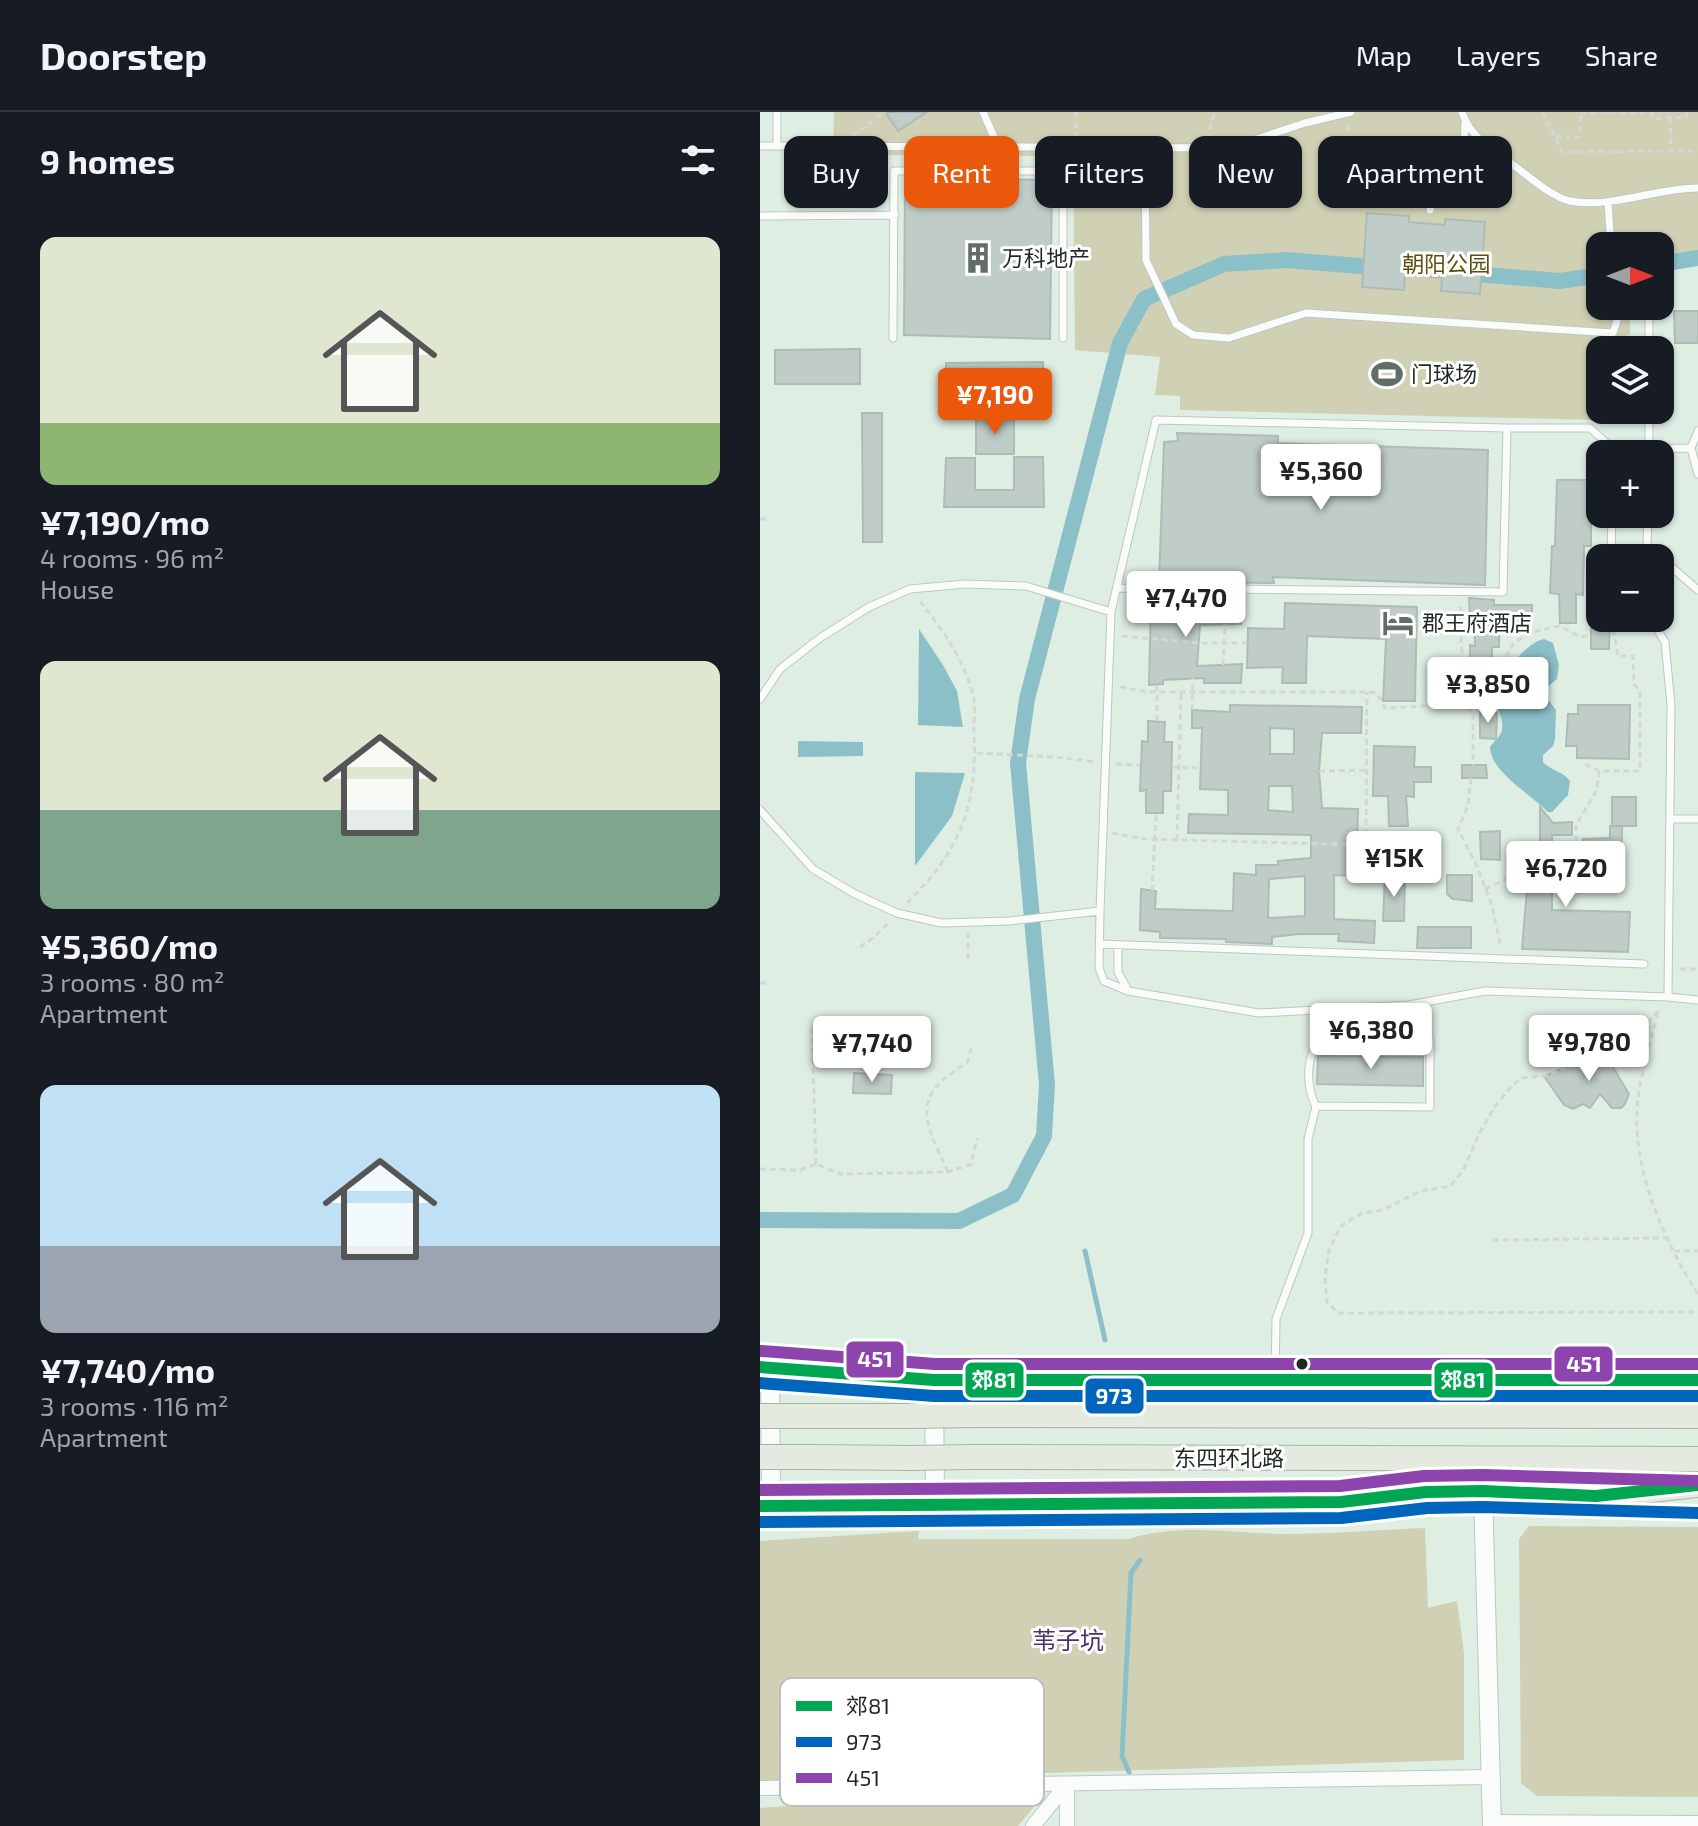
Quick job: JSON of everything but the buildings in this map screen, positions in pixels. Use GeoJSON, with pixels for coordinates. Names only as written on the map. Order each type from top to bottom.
{"type":"FeatureCollection","features":[{"type":"Feature","properties":{"kind":"highway","name":"东四环北路"},"geometry":{"type":"LineString","coordinates":[[760,1416],[1698,1416]]}},
{"type":"Feature","properties":{"kind":"highway","name":"东四环北路"},"geometry":{"type":"LineString","coordinates":[[760,1457],[1698,1459]]}},
{"type":"Feature","properties":{"kind":"highway"},"geometry":{"type":"LineString","coordinates":[[1596,1496],[1698,1485]]}},
{"type":"Feature","properties":{"kind":"street"},"geometry":{"type":"LineString","coordinates":[[766,1506],[765,1367],[934,1380],[1698,1380]]}},
{"type":"Feature","properties":{"kind":"street"},"geometry":{"type":"LineString","coordinates":[[934,1380],[935,1504]]}},
{"type":"Feature","properties":{"kind":"street"},"geometry":{"type":"LineString","coordinates":[[1483,1491],[1492,1824],[1698,1823]]}},
{"type":"Feature","properties":{"kind":"street","name":"东四环北路"},"geometry":{"type":"LineString","coordinates":[[766,1506],[1341,1502],[1426,1492],[1483,1491],[1698,1497]]}},
{"type":"Feature","properties":{"kind":"street"},"geometry":{"type":"LineString","coordinates":[[1044,1784],[1491,1777]]}},
{"type":"Feature","properties":{"kind":"street"},"geometry":{"type":"LineString","coordinates":[[1033,1826],[1067,1784]]}},
{"type":"Feature","properties":{"kind":"street"},"geometry":{"type":"LineString","coordinates":[[1067,1784],[1067,1826]]}},
{"type":"Feature","properties":{"kind":"street"},"geometry":{"type":"LineString","coordinates":[[760,1788],[780,1788]]}},
{"type":"Feature","properties":{"kind":"lane"},"geometry":{"type":"LineString","coordinates":[[777,112],[777,146]]}},
{"type":"Feature","properties":{"kind":"lane"},"geometry":{"type":"LineString","coordinates":[[983,112],[994,136]]}},
{"type":"Feature","properties":{"kind":"lane"},"geometry":{"type":"LineString","coordinates":[[1462,112],[1464,136]]}},
{"type":"Feature","properties":{"kind":"lane"},"geometry":{"type":"LineString","coordinates":[[1265,136],[1348,113]]}},
{"type":"Feature","properties":{"kind":"lane"},"geometry":{"type":"LineString","coordinates":[[1465,122],[1479,139],[1567,201],[1608,203],[1673,188],[1698,188]]}},
{"type":"Feature","properties":{"kind":"lane"},"geometry":{"type":"LineString","coordinates":[[760,146],[784,146]]}},
{"type":"Feature","properties":{"kind":"lane"},"geometry":{"type":"LineString","coordinates":[[893,338],[894,171],[1063,171],[1063,338]]}},
{"type":"Feature","properties":{"kind":"lane"},"geometry":{"type":"LineString","coordinates":[[1608,203],[1609,232]]}},
{"type":"Feature","properties":{"kind":"lane"},"geometry":{"type":"LineString","coordinates":[[1146,208],[1146,260],[1176,324],[1193,335],[1229,338],[1306,313],[1613,333],[1617,320]]}},
{"type":"Feature","properties":{"kind":"lane"},"geometry":{"type":"LineString","coordinates":[[760,216],[895,215]]}},
{"type":"Feature","properties":{"kind":"lane"},"geometry":{"type":"LineString","coordinates":[[1602,440],[1590,428],[1156,420],[1111,612],[1099,968],[1104,981],[1128,991],[1259,1013],[1409,1005],[1485,991],[1698,1000]]}},
{"type":"Feature","properties":{"kind":"lane"},"geometry":{"type":"LineString","coordinates":[[1118,588],[1503,592],[1507,428]]}},
{"type":"Feature","properties":{"kind":"lane"},"geometry":{"type":"LineString","coordinates":[[1698,431],[1691,448],[1698,474]]}},
{"type":"Feature","properties":{"kind":"lane"},"geometry":{"type":"LineString","coordinates":[[1674,449],[1691,448]]}},
{"type":"Feature","properties":{"kind":"lane"},"geometry":{"type":"LineString","coordinates":[[1648,528],[1647,546],[1698,590]]}},
{"type":"Feature","properties":{"kind":"lane"},"geometry":{"type":"LineString","coordinates":[[760,699],[780,669],[820,638],[869,607],[910,589],[965,584],[1026,586],[1111,612]]}},
{"type":"Feature","properties":{"kind":"lane"},"geometry":{"type":"LineString","coordinates":[[1659,632],[1665,642],[1671,705],[1668,997]]}},
{"type":"Feature","properties":{"kind":"lane"},"geometry":{"type":"LineString","coordinates":[[760,810],[813,869],[855,894],[897,913],[941,923],[1009,921],[1100,911]]}},
{"type":"Feature","properties":{"kind":"lane"},"geometry":{"type":"LineString","coordinates":[[1670,819],[1698,819]]}},
{"type":"Feature","properties":{"kind":"lane"},"geometry":{"type":"LineString","coordinates":[[1099,944],[1644,964]]}},
{"type":"Feature","properties":{"kind":"lane"},"geometry":{"type":"LineString","coordinates":[[1118,945],[1118,972],[1128,991]]}},
{"type":"Feature","properties":{"kind":"lane"},"geometry":{"type":"LineString","coordinates":[[1275,1382],[1276,1319],[1308,1233],[1308,1139],[1316,1106],[1310,1095],[1311,1053],[1316,1045],[1324,1041],[1430,1040],[1430,1107],[1316,1106]]}},
{"type":"Feature","properties":{"kind":"path"},"geometry":{"type":"LineString","coordinates":[[850,136],[885,112]]}},
{"type":"Feature","properties":{"kind":"path"},"geometry":{"type":"LineString","coordinates":[[1076,112],[1077,136]]}},
{"type":"Feature","properties":{"kind":"path"},"geometry":{"type":"LineString","coordinates":[[1208,136],[1215,112]]}},
{"type":"Feature","properties":{"kind":"path"},"geometry":{"type":"LineString","coordinates":[[1543,112],[1562,152],[1698,151]]}},
{"type":"Feature","properties":{"kind":"path"},"geometry":{"type":"LineString","coordinates":[[1555,137],[1580,137],[1581,113],[1652,112],[1653,119],[1686,117],[1687,112]]}},
{"type":"Feature","properties":{"kind":"path"},"geometry":{"type":"LineString","coordinates":[[1348,113],[1352,136]]}},
{"type":"Feature","properties":{"kind":"path"},"geometry":{"type":"LineString","coordinates":[[1670,118],[1671,151]]}},
{"type":"Feature","properties":{"kind":"path"},"geometry":{"type":"LineString","coordinates":[[760,519],[771,519]]}},
{"type":"Feature","properties":{"kind":"path"},"geometry":{"type":"LineString","coordinates":[[860,947],[873,938],[932,878],[955,842],[969,807],[976,753],[974,696],[959,659],[938,624],[910,589]]}},
{"type":"Feature","properties":{"kind":"path"},"geometry":{"type":"LineString","coordinates":[[1461,605],[1461,645],[1469,690]]}},
{"type":"Feature","properties":{"kind":"path"},"geometry":{"type":"LineString","coordinates":[[1223,665],[1225,624]]}},
{"type":"Feature","properties":{"kind":"path"},"geometry":{"type":"LineString","coordinates":[[1490,712],[1487,693],[1514,642],[1533,632],[1559,626],[1581,637],[1591,635]]}},
{"type":"Feature","properties":{"kind":"path"},"geometry":{"type":"LineString","coordinates":[[1585,764],[1599,771],[1640,771],[1640,691],[1634,684],[1633,656],[1618,656],[1614,633],[1609,633]]}},
{"type":"Feature","properties":{"kind":"path"},"geometry":{"type":"LineString","coordinates":[[1110,635],[1247,643]]}},
{"type":"Feature","properties":{"kind":"path"},"geometry":{"type":"LineString","coordinates":[[1192,710],[1193,678]]}},
{"type":"Feature","properties":{"kind":"path"},"geometry":{"type":"LineString","coordinates":[[1108,684],[1157,692],[1367,692],[1377,693],[1385,708],[1434,704],[1461,698],[1469,690]]}},
{"type":"Feature","properties":{"kind":"path"},"geometry":{"type":"LineString","coordinates":[[1157,685],[1157,721]]}},
{"type":"Feature","properties":{"kind":"path"},"geometry":{"type":"LineString","coordinates":[[1469,690],[1487,693]]}},
{"type":"Feature","properties":{"kind":"path"},"geometry":{"type":"LineString","coordinates":[[1177,840],[1181,692]]}},
{"type":"Feature","properties":{"kind":"path"},"geometry":{"type":"LineString","coordinates":[[1366,845],[1367,692]]}},
{"type":"Feature","properties":{"kind":"path"},"geometry":{"type":"LineString","coordinates":[[1461,698],[1473,714],[1473,765]]}},
{"type":"Feature","properties":{"kind":"path"},"geometry":{"type":"LineString","coordinates":[[976,753],[1055,757]]}},
{"type":"Feature","properties":{"kind":"path"},"geometry":{"type":"LineString","coordinates":[[1172,767],[1201,768]]}},
{"type":"Feature","properties":{"kind":"path"},"geometry":{"type":"LineString","coordinates":[[1319,771],[1368,770]]}},
{"type":"Feature","properties":{"kind":"path"},"geometry":{"type":"LineString","coordinates":[[1576,851],[1576,825],[1599,791],[1599,771]]}},
{"type":"Feature","properties":{"kind":"path"},"geometry":{"type":"LineString","coordinates":[[1471,778],[1468,805],[1458,829],[1485,889],[1503,959]]}},
{"type":"Feature","properties":{"kind":"path"},"geometry":{"type":"LineString","coordinates":[[1152,891],[1156,814]]}},
{"type":"Feature","properties":{"kind":"path"},"geometry":{"type":"LineString","coordinates":[[1103,831],[1156,840],[1407,846]]}},
{"type":"Feature","properties":{"kind":"path"},"geometry":{"type":"LineString","coordinates":[[1485,889],[1503,881],[1519,866],[1514,846],[1535,842],[1567,852],[1583,850]]}},
{"type":"Feature","properties":{"kind":"path"},"geometry":{"type":"LineString","coordinates":[[967,922],[968,962]]}},
{"type":"Feature","properties":{"kind":"path"},"geometry":{"type":"LineString","coordinates":[[1668,969],[1698,969]]}},
{"type":"Feature","properties":{"kind":"path"},"geometry":{"type":"LineString","coordinates":[[760,983],[769,983]]}},
{"type":"Feature","properties":{"kind":"path"},"geometry":{"type":"LineString","coordinates":[[1668,997],[1640,1032],[1593,1058],[1544,1076],[1521,1078],[1495,1106],[1463,1171],[1450,1186],[1421,1191],[1382,1210],[1360,1214],[1341,1226],[1329,1250],[1325,1278],[1327,1302],[1338,1313],[1698,1312]]}},
{"type":"Feature","properties":{"kind":"path"},"geometry":{"type":"LineString","coordinates":[[1658,1011],[1637,1110],[1645,1180],[1673,1251],[1698,1294]]}},
{"type":"Feature","properties":{"kind":"path"},"geometry":{"type":"LineString","coordinates":[[812,1028],[816,1164]]}},
{"type":"Feature","properties":{"kind":"path"},"geometry":{"type":"LineString","coordinates":[[948,1172],[929,1130],[927,1100],[943,1077],[967,1063],[972,1045]]}},
{"type":"Feature","properties":{"kind":"path"},"geometry":{"type":"LineString","coordinates":[[760,1169],[800,1170],[816,1164],[841,1174],[948,1172],[971,1164],[977,1138]]}},
{"type":"Feature","properties":{"kind":"path"},"geometry":{"type":"LineString","coordinates":[[1493,1240],[1668,1238]]}},
{"type":"Feature","properties":{"kind":"path"},"geometry":{"type":"LineString","coordinates":[[1673,1251],[1698,1251]]}},
{"type":"Feature","properties":{"kind":"green space","name":"朝阳公园"},"geometry":{"type":"Polygon","coordinates":[[[834,112],[1698,112],[1698,258],[1674,262],[1674,232],[1586,232],[1586,320],[1630,320],[1630,335],[1586,336],[1586,420],[1180,410],[1180,396],[1155,395],[1160,357],[1075,350],[1074,208],[1173,208],[1173,136],[1035,136],[1035,156],[1019,156],[1019,136],[904,136],[904,155],[888,155],[888,136],[833,136],[834,112]]]}},
{"type":"Feature","properties":{"kind":"green space"},"geometry":{"type":"Polygon","coordinates":[[[1529,1526],[1698,1527],[1698,1797],[1537,1796],[1521,1783],[1519,1539],[1529,1526]]]}},
{"type":"Feature","properties":{"kind":"green space"},"geometry":{"type":"Polygon","coordinates":[[[1425,1528],[1428,1608],[1457,1601],[1464,1653],[1464,1760],[1044,1773],[1044,1678],[780,1678],[780,1781],[760,1782],[760,1541],[919,1531],[918,1539],[1129,1539],[1185,1530],[1336,1533],[1425,1528]]]}},
{"type":"Feature","properties":{"kind":"green space"},"geometry":{"type":"Polygon","coordinates":[[[1035,1806],[1018,1826],[760,1826],[760,1808],[1035,1806]]]}},
{"type":"Feature","properties":{"kind":"water"},"geometry":{"type":"Polygon","coordinates":[[[919,629],[957,691],[963,727],[918,725],[919,629]]]}},
{"type":"Feature","properties":{"kind":"water"},"geometry":{"type":"Polygon","coordinates":[[[1544,639],[1553,643],[1559,665],[1557,679],[1545,689],[1544,694],[1556,710],[1555,739],[1553,746],[1543,755],[1543,762],[1570,781],[1568,795],[1552,812],[1548,812],[1504,774],[1492,757],[1490,747],[1502,728],[1497,696],[1503,679],[1521,654],[1544,639]]]}},
{"type":"Feature","properties":{"kind":"water"},"geometry":{"type":"Polygon","coordinates":[[[798,741],[863,742],[863,756],[798,757],[798,741]]]}},
{"type":"Feature","properties":{"kind":"water"},"geometry":{"type":"Polygon","coordinates":[[[915,772],[965,773],[952,816],[915,866],[915,772]]]}},
{"type":"Feature","properties":{"kind":"waterway"},"geometry":{"type":"LineString","coordinates":[[1674,262],[1698,258]]}},
{"type":"Feature","properties":{"kind":"waterway"},"geometry":{"type":"LineString","coordinates":[[760,1220],[959,1221],[1013,1195],[1044,1136],[1047,1085],[1018,763],[1027,699],[1120,343],[1144,299],[1224,264],[1286,260],[1384,268]]}},
{"type":"Feature","properties":{"kind":"waterway"},"geometry":{"type":"LineString","coordinates":[[1463,273],[1560,281],[1586,277]]}},
{"type":"Feature","properties":{"kind":"waterway"},"geometry":{"type":"LineString","coordinates":[[1085,1251],[1105,1340]]}},
{"type":"Feature","properties":{"kind":"waterway"},"geometry":{"type":"LineString","coordinates":[[1129,1772],[1122,1756],[1131,1573],[1140,1560]]}},
{"type":"Feature","properties":{"kind":"transit line","name":"451"},"geometry":{"type":"LineString","coordinates":[[761,1351],[935,1364],[1698,1364]]}},
{"type":"Feature","properties":{"kind":"transit line","name":"郊81"},"geometry":{"type":"LineString","coordinates":[[760,1367],[934,1380],[1698,1380]]}},
{"type":"Feature","properties":{"kind":"transit line","name":"973"},"geometry":{"type":"LineString","coordinates":[[760,1383],[934,1396],[1698,1396]]}},
{"type":"Feature","properties":{"kind":"transit line","name":"451"},"geometry":{"type":"LineString","coordinates":[[760,1490],[1340,1486],[1424,1476],[1483,1475],[1698,1481]]}},
{"type":"Feature","properties":{"kind":"transit line","name":"郊81"},"geometry":{"type":"LineString","coordinates":[[760,1506],[1341,1502],[1426,1492],[1596,1496],[1698,1485]]}},
{"type":"Feature","properties":{"kind":"transit line","name":"973"},"geometry":{"type":"LineString","coordinates":[[760,1522],[1341,1518],[1427,1508],[1483,1507],[1698,1513]]}},
{"type":"Feature","properties":{"kind":"place","name":"万科地产"},"geometry":{"type":"Point","coordinates":[978,258]}},
{"type":"Feature","properties":{"kind":"place","name":"门球场"},"geometry":{"type":"Point","coordinates":[1387,374]}},
{"type":"Feature","properties":{"kind":"place","name":"郡王府酒店"},"geometry":{"type":"Point","coordinates":[1398,623]}},
{"type":"Feature","properties":{"kind":"district","name":"苇子坑"},"geometry":{"type":"Point","coordinates":[1068,1641]}}]}
